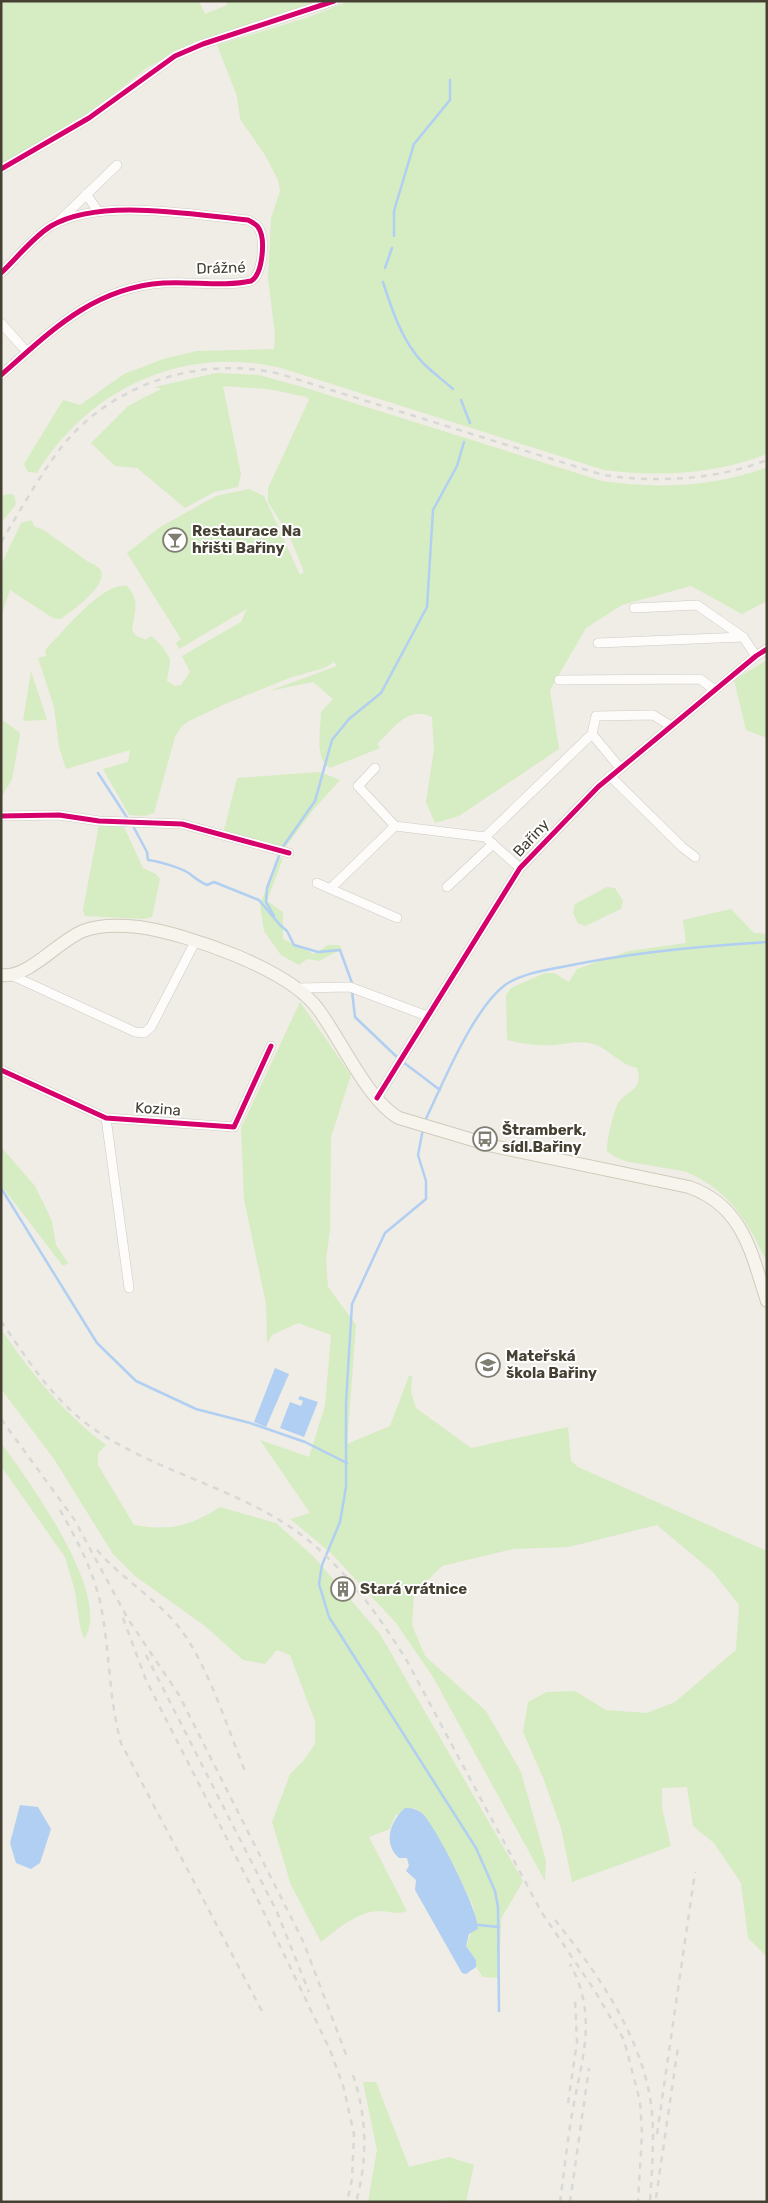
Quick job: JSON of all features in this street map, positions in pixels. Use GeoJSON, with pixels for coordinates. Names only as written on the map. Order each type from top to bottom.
{"type":"FeatureCollection","features":[{"type":"Feature","properties":{"kind":"main road"},"geometry":{"type":"LineString","coordinates":[[6,975],[30,967],[73,936],[97,928],[116,926],[138,927],[195,942],[265,967],[297,988],[317,1008],[377,1098],[392,1114],[423,1126],[493,1146],[689,1187],[720,1204],[737,1222],[752,1253],[767,1301]]}},
{"type":"Feature","properties":{"kind":"street"},"geometry":{"type":"LineString","coordinates":[[1,169],[108,106],[153,70],[174,56],[203,44],[334,1]]}},
{"type":"Feature","properties":{"kind":"street","name":"Drážné"},"geometry":{"type":"LineString","coordinates":[[1,273],[117,165]]}},
{"type":"Feature","properties":{"kind":"street"},"geometry":{"type":"LineString","coordinates":[[86,194],[98,211]]}},
{"type":"Feature","properties":{"kind":"street","name":"Drážné"},"geometry":{"type":"LineString","coordinates":[[1,375],[79,309],[125,289],[174,282],[246,282],[254,279],[259,273],[262,237],[259,228],[248,220],[131,210],[98,211],[56,223]]}},
{"type":"Feature","properties":{"kind":"street"},"geometry":{"type":"LineString","coordinates":[[1,323],[27,352]]}},
{"type":"Feature","properties":{"kind":"street"},"geometry":{"type":"LineString","coordinates":[[634,608],[697,605],[743,637],[756,656]]}},
{"type":"Feature","properties":{"kind":"street"},"geometry":{"type":"LineString","coordinates":[[598,644],[743,637]]}},
{"type":"Feature","properties":{"kind":"street","name":"Bařiny"},"geometry":{"type":"LineString","coordinates":[[377,1098],[520,868],[610,776],[767,649]]}},
{"type":"Feature","properties":{"kind":"street"},"geometry":{"type":"LineString","coordinates":[[559,680],[700,679],[715,690]]}},
{"type":"Feature","properties":{"kind":"street"},"geometry":{"type":"LineString","coordinates":[[375,768],[358,786],[395,826],[485,837],[592,734],[596,716],[653,715],[671,726]]}},
{"type":"Feature","properties":{"kind":"street"},"geometry":{"type":"LineString","coordinates":[[592,734],[620,768]]}},
{"type":"Feature","properties":{"kind":"street"},"geometry":{"type":"LineString","coordinates":[[610,776],[682,847],[695,857]]}},
{"type":"Feature","properties":{"kind":"street"},"geometry":{"type":"LineString","coordinates":[[1,816],[59,815],[98,821],[182,824],[289,853]]}},
{"type":"Feature","properties":{"kind":"street"},"geometry":{"type":"LineString","coordinates":[[331,888],[395,826]]}},
{"type":"Feature","properties":{"kind":"street","name":"Bařiny"},"geometry":{"type":"LineString","coordinates":[[485,837],[520,868]]}},
{"type":"Feature","properties":{"kind":"street","name":"Bařiny"},"geometry":{"type":"LineString","coordinates":[[447,887],[493,844]]}},
{"type":"Feature","properties":{"kind":"street"},"geometry":{"type":"LineString","coordinates":[[317,883],[397,918]]}},
{"type":"Feature","properties":{"kind":"street"},"geometry":{"type":"LineString","coordinates":[[6,975],[135,1032],[144,1033],[151,1027],[195,942]]}},
{"type":"Feature","properties":{"kind":"street"},"geometry":{"type":"LineString","coordinates":[[297,988],[350,987],[427,1016]]}},
{"type":"Feature","properties":{"kind":"street","name":"Kozina"},"geometry":{"type":"LineString","coordinates":[[1,1070],[106,1118],[234,1127],[271,1046]]}},
{"type":"Feature","properties":{"kind":"street"},"geometry":{"type":"LineString","coordinates":[[106,1118],[129,1288]]}},
{"type":"Feature","properties":{"kind":"green space"},"geometry":{"type":"Polygon","coordinates":[[[1,1],[199,1],[205,14],[227,5],[226,1],[318,1],[182,49],[148,67],[82,119],[1,163],[1,1]]]}},
{"type":"Feature","properties":{"kind":"green space"},"geometry":{"type":"Polygon","coordinates":[[[349,1],[767,1],[767,454],[727,466],[687,472],[645,473],[604,470],[281,368],[244,362],[209,363],[174,369],[142,380],[111,396],[84,418],[59,443],[37,473],[28,472],[24,464],[63,400],[80,405],[124,374],[163,359],[197,351],[274,349],[275,334],[268,278],[271,218],[280,191],[278,180],[265,155],[240,119],[237,96],[217,45],[309,17],[349,1]]]}},
{"type":"Feature","properties":{"kind":"green space"},"geometry":{"type":"Polygon","coordinates":[[[216,373],[259,375],[306,388],[602,481],[643,485],[685,484],[727,479],[767,467],[767,601],[742,614],[691,586],[622,605],[586,628],[550,690],[559,749],[459,816],[435,823],[426,802],[434,749],[432,717],[423,714],[409,716],[396,725],[377,744],[380,748],[330,768],[325,764],[320,751],[321,712],[333,699],[313,682],[269,691],[337,666],[334,662],[324,668],[289,678],[225,704],[189,721],[181,727],[175,737],[154,813],[145,816],[129,815],[103,769],[128,762],[130,750],[66,769],[59,747],[54,707],[38,658],[46,656],[45,651],[47,648],[95,599],[117,587],[127,586],[135,602],[132,630],[136,636],[146,640],[151,636],[160,644],[170,661],[167,681],[175,686],[181,685],[190,672],[182,656],[241,622],[247,609],[179,649],[176,643],[181,639],[127,553],[160,527],[216,496],[249,489],[264,496],[300,575],[304,572],[290,537],[268,502],[268,488],[309,400],[307,397],[268,389],[223,386],[241,474],[238,487],[214,492],[185,508],[137,468],[115,466],[91,443],[128,406],[161,389],[155,387],[216,373]]]}},
{"type":"Feature","properties":{"kind":"green space"},"geometry":{"type":"Polygon","coordinates":[[[14,495],[16,504],[1,523],[1,496],[14,495]]]}},
{"type":"Feature","properties":{"kind":"green space"},"geometry":{"type":"Polygon","coordinates":[[[31,520],[35,527],[42,529],[99,568],[102,575],[94,591],[61,619],[53,618],[10,590],[1,616],[1,565],[21,523],[31,520]]]}},
{"type":"Feature","properties":{"kind":"green space"},"geometry":{"type":"Polygon","coordinates":[[[767,660],[767,738],[746,730],[734,680],[767,660]]]}},
{"type":"Feature","properties":{"kind":"green space"},"geometry":{"type":"Polygon","coordinates":[[[31,671],[47,720],[23,721],[31,671]]]}},
{"type":"Feature","properties":{"kind":"green space"},"geometry":{"type":"Polygon","coordinates":[[[1,719],[19,732],[20,735],[12,779],[1,798],[1,719]]]}},
{"type":"Feature","properties":{"kind":"green space"},"geometry":{"type":"Polygon","coordinates":[[[320,772],[340,780],[313,810],[284,849],[226,833],[224,830],[237,778],[320,772]]]}},
{"type":"Feature","properties":{"kind":"green space"},"geometry":{"type":"Polygon","coordinates":[[[99,825],[124,827],[143,868],[156,874],[160,879],[152,917],[144,919],[85,916],[83,910],[99,825]]]}},
{"type":"Feature","properties":{"kind":"green space"},"geometry":{"type":"Polygon","coordinates":[[[279,857],[283,858],[267,901],[283,912],[283,939],[314,954],[328,945],[339,945],[342,949],[319,961],[307,959],[299,965],[281,955],[264,931],[260,904],[279,857]]]}},
{"type":"Feature","properties":{"kind":"green space"},"geometry":{"type":"Polygon","coordinates":[[[607,887],[615,888],[623,901],[621,909],[585,926],[578,923],[573,913],[575,904],[607,887]]]}},
{"type":"Feature","properties":{"kind":"green space"},"geometry":{"type":"Polygon","coordinates":[[[731,909],[754,933],[767,934],[767,1263],[746,1223],[737,1211],[728,1200],[705,1181],[683,1171],[623,1160],[607,1151],[609,1134],[619,1102],[639,1081],[637,1068],[624,1063],[595,1044],[576,1042],[542,1045],[507,1040],[506,995],[511,988],[545,973],[554,973],[569,982],[577,969],[629,951],[686,943],[683,920],[731,909]]]}},
{"type":"Feature","properties":{"kind":"green space"},"geometry":{"type":"Polygon","coordinates":[[[300,1002],[351,1075],[331,1137],[330,1229],[326,1260],[328,1287],[356,1325],[347,1444],[390,1426],[409,1376],[412,1376],[411,1392],[416,1408],[471,1448],[568,1427],[571,1461],[578,1467],[767,1551],[767,1957],[748,1938],[741,1883],[714,1843],[693,1826],[687,1787],[662,1788],[662,1808],[671,1846],[572,1882],[561,1828],[544,1780],[523,1732],[528,1702],[547,1692],[575,1691],[606,1710],[647,1713],[675,1702],[736,1650],[739,1605],[713,1572],[657,1525],[569,1547],[513,1549],[442,1566],[414,1594],[412,1625],[425,1656],[486,1711],[521,1772],[546,1861],[545,1881],[433,1677],[396,1623],[331,1553],[290,1519],[310,1513],[260,1440],[309,1457],[325,1406],[331,1335],[298,1323],[272,1335],[267,1344],[266,1304],[244,1199],[241,1128],[300,1002]]]}},
{"type":"Feature","properties":{"kind":"green space"},"geometry":{"type":"Polygon","coordinates":[[[1,1147],[35,1186],[52,1221],[56,1245],[68,1263],[63,1266],[1,1185],[1,1147]]]}},
{"type":"Feature","properties":{"kind":"green space"},"geometry":{"type":"Polygon","coordinates":[[[1,1329],[49,1392],[76,1420],[106,1445],[98,1453],[98,1465],[134,1525],[159,1528],[179,1526],[199,1519],[220,1507],[276,1523],[314,1557],[380,1634],[523,1881],[501,1919],[499,1978],[483,1977],[476,1967],[476,1960],[466,1946],[475,1922],[474,1908],[455,1868],[423,1814],[414,1808],[395,1816],[390,1829],[369,1837],[407,1911],[396,1913],[380,1911],[363,1914],[341,1926],[321,1942],[291,1885],[272,1822],[290,1774],[304,1760],[315,1744],[315,1721],[290,1655],[277,1650],[265,1664],[243,1660],[205,1626],[135,1576],[113,1554],[54,1459],[1,1389],[1,1329]]]}},
{"type":"Feature","properties":{"kind":"green space"},"geometry":{"type":"Polygon","coordinates":[[[1,1443],[47,1509],[64,1538],[78,1568],[87,1596],[90,1620],[84,1639],[80,1626],[75,1591],[65,1557],[1,1466],[1,1443]]]}},
{"type":"Feature","properties":{"kind":"green space"},"geometry":{"type":"Polygon","coordinates":[[[363,2082],[376,2082],[409,2167],[449,2157],[474,2165],[466,2202],[441,2200],[438,2202],[368,2202],[377,2150],[363,2082]]]}},
{"type":"Feature","properties":{"kind":"water"},"geometry":{"type":"Polygon","coordinates":[[[275,1368],[289,1374],[266,1427],[254,1422],[275,1368]]]}},
{"type":"Feature","properties":{"kind":"water"},"geometry":{"type":"Polygon","coordinates":[[[300,1396],[318,1402],[304,1437],[280,1428],[290,1402],[301,1406],[303,1401],[298,1399],[300,1396]]]}},
{"type":"Feature","properties":{"kind":"water"},"geometry":{"type":"Polygon","coordinates":[[[20,1805],[38,1807],[51,1829],[40,1863],[31,1869],[16,1863],[10,1843],[20,1805]]]}},
{"type":"Feature","properties":{"kind":"water"},"geometry":{"type":"Polygon","coordinates":[[[405,1808],[419,1811],[423,1814],[438,1836],[472,1906],[478,1929],[469,1934],[466,1946],[476,1960],[476,1967],[466,1974],[462,1973],[415,1890],[416,1880],[406,1871],[409,1866],[407,1858],[399,1858],[391,1846],[390,1832],[392,1825],[405,1808]]]}},
{"type":"Feature","properties":{"kind":"waterway"},"geometry":{"type":"LineString","coordinates":[[394,236],[394,211],[414,144],[450,100],[450,80]]}},
{"type":"Feature","properties":{"kind":"waterway"},"geometry":{"type":"LineString","coordinates":[[385,268],[392,248]]}},
{"type":"Feature","properties":{"kind":"waterway"},"geometry":{"type":"LineString","coordinates":[[383,282],[394,314],[409,345],[423,363],[453,389]]}},
{"type":"Feature","properties":{"kind":"waterway"},"geometry":{"type":"LineString","coordinates":[[461,400],[470,423]]}},
{"type":"Feature","properties":{"kind":"waterway"},"geometry":{"type":"LineString","coordinates":[[282,848],[315,801],[332,740],[349,719],[381,693],[427,607],[433,510],[457,466],[464,442]]}},
{"type":"Feature","properties":{"kind":"waterway"},"geometry":{"type":"LineString","coordinates":[[98,773],[128,819]]}},
{"type":"Feature","properties":{"kind":"waterway"},"geometry":{"type":"LineString","coordinates":[[133,826],[147,852],[148,860],[181,869],[207,885],[214,882],[259,900],[280,925]]}},
{"type":"Feature","properties":{"kind":"waterway"},"geometry":{"type":"LineString","coordinates":[[274,916],[266,902],[267,888],[280,853]]}},
{"type":"Feature","properties":{"kind":"waterway"},"geometry":{"type":"LineString","coordinates":[[280,925],[287,931],[294,945],[318,952],[340,950],[352,983]]}},
{"type":"Feature","properties":{"kind":"waterway"},"geometry":{"type":"LineString","coordinates":[[425,1121],[470,1029],[493,996],[512,981],[543,971],[642,953],[767,942]]}},
{"type":"Feature","properties":{"kind":"waterway"},"geometry":{"type":"LineString","coordinates":[[352,991],[355,1017],[399,1059]]}},
{"type":"Feature","properties":{"kind":"waterway"},"geometry":{"type":"LineString","coordinates":[[403,1062],[440,1090]]}},
{"type":"Feature","properties":{"kind":"waterway"},"geometry":{"type":"LineString","coordinates":[[423,1129],[418,1155],[426,1181],[426,1199],[385,1233],[352,1304],[346,1403],[346,1487],[340,1522],[322,1565],[319,1584],[329,1617],[476,1848],[495,1891],[498,1907],[499,2011]]}},
{"type":"Feature","properties":{"kind":"waterway"},"geometry":{"type":"LineString","coordinates":[[1,1188],[97,1343],[136,1381],[196,1409],[250,1423],[305,1442],[347,1463]]}},
{"type":"Feature","properties":{"kind":"waterway"},"geometry":{"type":"LineString","coordinates":[[478,1925],[499,1927]]}},
{"type":"Feature","properties":{"kind":"railway"},"geometry":{"type":"LineString","coordinates":[[1,542],[52,460],[81,426],[105,407],[131,391],[189,372],[219,368],[250,369],[280,374],[603,475],[644,479],[686,478],[727,472],[767,460]]}},
{"type":"Feature","properties":{"kind":"railway"},"geometry":{"type":"LineString","coordinates":[[1,1321],[42,1378],[64,1404],[91,1427],[137,1454],[234,1496],[281,1521],[319,1549],[367,1602],[407,1661],[542,1913],[593,1988],[624,2040],[640,2101],[642,2134],[638,2202]]}},
{"type":"Feature","properties":{"kind":"railway"},"geometry":{"type":"LineString","coordinates":[[1,1419],[74,1519],[128,1619],[179,1695],[303,1941],[347,2057]]}},
{"type":"Feature","properties":{"kind":"railway"},"geometry":{"type":"LineString","coordinates":[[60,1510],[91,1572],[99,1598],[105,1628],[114,1711],[121,1743],[264,2015]]}},
{"type":"Feature","properties":{"kind":"railway"},"geometry":{"type":"LineString","coordinates":[[97,1550],[116,1570],[178,1626],[198,1658],[216,1695],[245,1771]]}},
{"type":"Feature","properties":{"kind":"railway"},"geometry":{"type":"LineString","coordinates":[[123,1618],[146,1680],[256,1896],[330,2050],[343,2085],[354,2134],[352,2179],[347,2202]]}},
{"type":"Feature","properties":{"kind":"railway"},"geometry":{"type":"LineString","coordinates":[[146,1655],[277,1912],[309,1992]]}},
{"type":"Feature","properties":{"kind":"railway"},"geometry":{"type":"LineString","coordinates":[[657,2134],[695,1872]]}},
{"type":"Feature","properties":{"kind":"railway"},"geometry":{"type":"LineString","coordinates":[[555,1920],[585,1959],[612,2001],[624,2023],[643,2068],[649,2092],[652,2119],[653,2147],[650,2202]]}},
{"type":"Feature","properties":{"kind":"railway"},"geometry":{"type":"LineString","coordinates":[[560,2202],[570,2125],[583,2057],[586,2021],[579,1983],[570,1964]]}},
{"type":"Feature","properties":{"kind":"railway"},"geometry":{"type":"LineString","coordinates":[[568,2103],[577,2042],[575,1999]]}},
{"type":"Feature","properties":{"kind":"railway"},"geometry":{"type":"LineString","coordinates":[[656,2198],[678,2047]]}},
{"type":"Feature","properties":{"kind":"railway"},"geometry":{"type":"LineString","coordinates":[[570,2202],[589,2068]]}},
{"type":"Feature","properties":{"kind":"railway"},"geometry":{"type":"LineString","coordinates":[[353,2075],[361,2107],[364,2138],[363,2170],[356,2202]]}},
{"type":"Feature","properties":{"kind":"cycle path"},"geometry":{"type":"LineString","coordinates":[[1,169],[89,118],[175,56],[203,44],[334,1]]}},
{"type":"Feature","properties":{"kind":"cycle path"},"geometry":{"type":"LineString","coordinates":[[1,273],[31,242],[51,226],[71,217],[94,212],[147,210],[248,220],[258,227],[262,239],[261,264],[251,281],[230,284],[163,283],[115,293],[74,314],[1,375]]}},
{"type":"Feature","properties":{"kind":"cycle path"},"geometry":{"type":"LineString","coordinates":[[377,1098],[520,868],[598,787],[756,656],[767,649]]}},
{"type":"Feature","properties":{"kind":"cycle path"},"geometry":{"type":"LineString","coordinates":[[1,816],[59,815],[99,821],[182,824],[289,853]]}},
{"type":"Feature","properties":{"kind":"cycle path"},"geometry":{"type":"LineString","coordinates":[[1,1070],[106,1118],[234,1127],[271,1046]]}},
{"type":"Feature","properties":{"kind":"place","name":"Restaurace Na hřišti Bařiny"},"geometry":{"type":"Point","coordinates":[175,540]}},
{"type":"Feature","properties":{"kind":"place","name":"Štramberk, sídl.Bařiny"},"geometry":{"type":"Point","coordinates":[485,1139]}},
{"type":"Feature","properties":{"kind":"place","name":"Mateřská škola Bařiny"},"geometry":{"type":"Point","coordinates":[488,1365]}},
{"type":"Feature","properties":{"kind":"place","name":"Stará vrátnice"},"geometry":{"type":"Point","coordinates":[343,1589]}}]}
